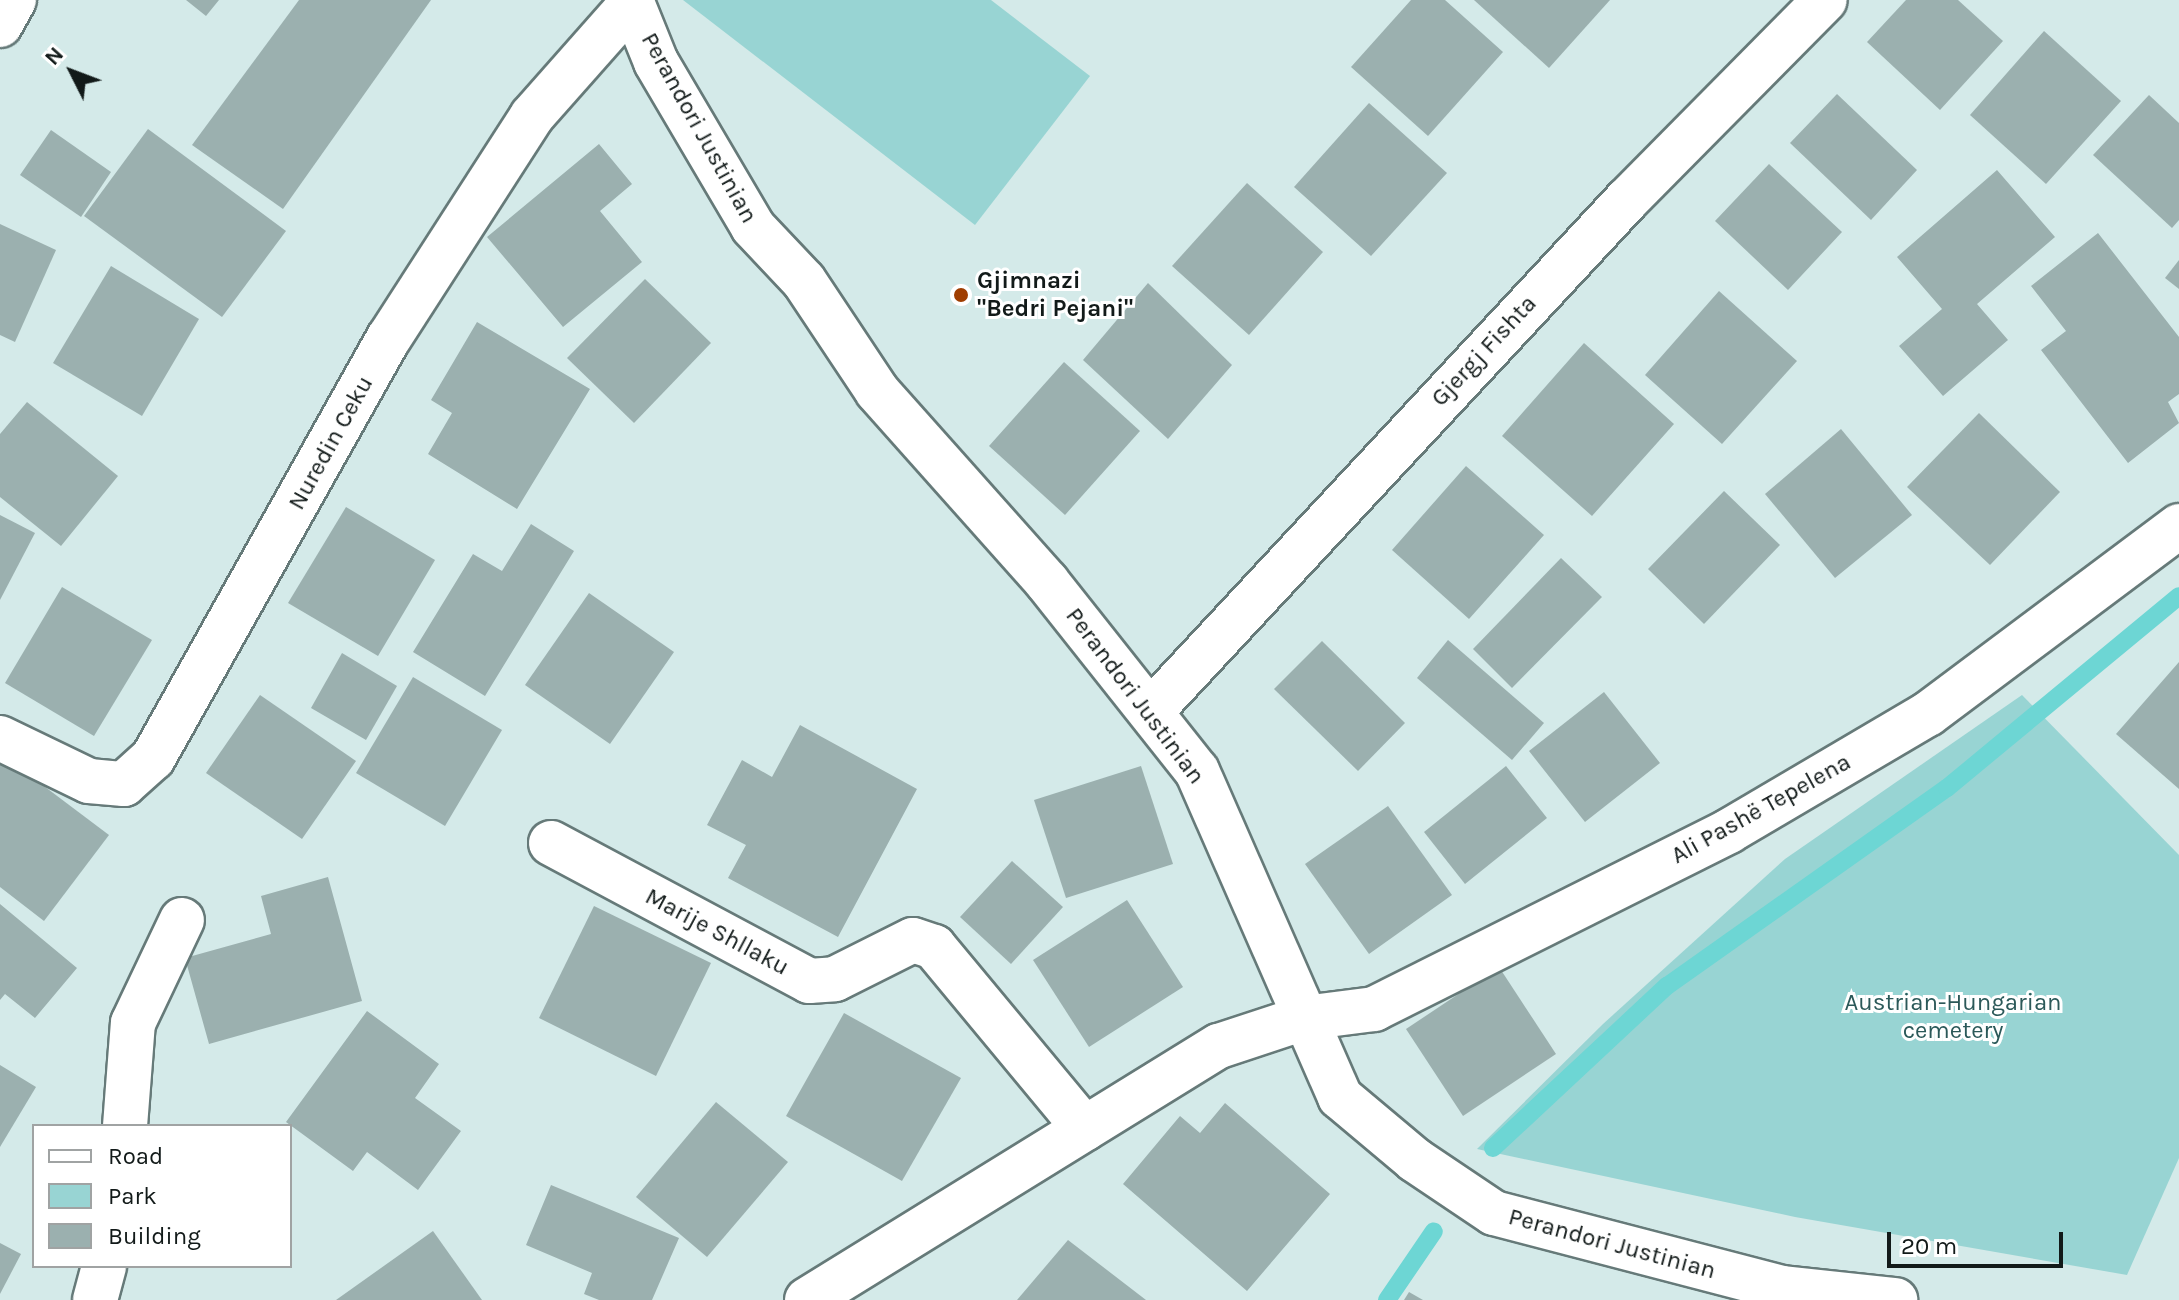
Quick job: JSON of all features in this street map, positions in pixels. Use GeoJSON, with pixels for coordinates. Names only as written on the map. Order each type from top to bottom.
{"type":"FeatureCollection","features":[{"type":"Feature","properties":{"kind":"street"},"geometry":{"type":"LineString","coordinates":[[0,25],[14,0]]}},
{"type":"Feature","properties":{"kind":"street","name":"Gjergj Fishta"},"geometry":{"type":"LineString","coordinates":[[1152,710],[1606,222],[1825,0]]}},
{"type":"Feature","properties":{"kind":"street","name":"Perandori Justinian"},"geometry":{"type":"LineString","coordinates":[[632,2],[656,62],[753,227],[804,281],[877,391],[1047,582],[1152,710],[1197,771],[1340,1097],[1415,1160],[1494,1213],[1781,1288],[1895,1300]]}},
{"type":"Feature","properties":{"kind":"street","name":"Nuredin Ceku"},"geometry":{"type":"LineString","coordinates":[[0,738],[89,781],[124,784],[153,758],[389,338],[532,116],[632,2]]}},
{"type":"Feature","properties":{"kind":"street","name":"Ali Pashë Tepelena"},"geometry":{"type":"LineString","coordinates":[[1304,1018],[1374,1009],[1729,831],[1928,714],[2179,526]]}},
{"type":"Feature","properties":{"kind":"street","name":"Marije Shllaku"},"geometry":{"type":"LineString","coordinates":[[551,843],[809,981],[835,979],[913,940],[934,947],[1085,1129]]}},
{"type":"Feature","properties":{"kind":"street"},"geometry":{"type":"LineString","coordinates":[[125,1124],[133,1023],[182,920]]}},
{"type":"Feature","properties":{"kind":"street"},"geometry":{"type":"LineString","coordinates":[[807,1300],[843,1290],[1085,1129],[1219,1046],[1304,1018]]}},
{"type":"Feature","properties":{"kind":"street"},"geometry":{"type":"LineString","coordinates":[[95,1300],[103,1268]]}},
{"type":"Feature","properties":{"kind":"green space"},"geometry":{"type":"Polygon","coordinates":[[[683,0],[991,0],[1090,76],[975,225],[683,0]]]}},
{"type":"Feature","properties":{"kind":"green space","name":"Austrian-Hungarian cemetery"},"geometry":{"type":"Polygon","coordinates":[[[2022,695],[2179,855],[2179,1158],[2127,1275],[1795,1217],[1477,1149],[1603,1024],[1785,859],[2022,695]]]}},
{"type":"Feature","properties":{"kind":"building"},"geometry":{"type":"Polygon","coordinates":[[[186,0],[219,0],[206,16],[186,0]]]}},
{"type":"Feature","properties":{"kind":"building"},"geometry":{"type":"Polygon","coordinates":[[[299,0],[431,0],[283,209],[192,145],[299,0]]]}},
{"type":"Feature","properties":{"kind":"building"},"geometry":{"type":"Polygon","coordinates":[[[1411,0],[1445,0],[1503,52],[1428,136],[1351,67],[1411,0]]]}},
{"type":"Feature","properties":{"kind":"building"},"geometry":{"type":"Polygon","coordinates":[[[1474,0],[1610,0],[1549,68],[1474,0]]]}},
{"type":"Feature","properties":{"kind":"building"},"geometry":{"type":"Polygon","coordinates":[[[1906,0],[1958,0],[2003,41],[1940,110],[1867,42],[1906,0]]]}},
{"type":"Feature","properties":{"kind":"building"},"geometry":{"type":"Polygon","coordinates":[[[2044,31],[2121,101],[2046,184],[1970,115],[2044,31]]]}},
{"type":"Feature","properties":{"kind":"building"},"geometry":{"type":"Polygon","coordinates":[[[1837,94],[1917,170],[1871,220],[1790,143],[1837,94]]]}},
{"type":"Feature","properties":{"kind":"building"},"geometry":{"type":"Polygon","coordinates":[[[2149,95],[2179,123],[2179,220],[2172,228],[2093,155],[2149,95]]]}},
{"type":"Feature","properties":{"kind":"building"},"geometry":{"type":"Polygon","coordinates":[[[1369,103],[1447,173],[1371,256],[1294,187],[1369,103]]]}},
{"type":"Feature","properties":{"kind":"building"},"geometry":{"type":"Polygon","coordinates":[[[148,129],[286,231],[222,317],[84,216],[148,129]]]}},
{"type":"Feature","properties":{"kind":"building"},"geometry":{"type":"Polygon","coordinates":[[[51,130],[111,172],[81,217],[20,175],[51,130]]]}},
{"type":"Feature","properties":{"kind":"building"},"geometry":{"type":"Polygon","coordinates":[[[599,144],[632,184],[600,211],[642,262],[563,327],[487,237],[599,144]]]}},
{"type":"Feature","properties":{"kind":"building"},"geometry":{"type":"Polygon","coordinates":[[[1769,164],[1842,232],[1788,290],[1715,221],[1769,164]]]}},
{"type":"Feature","properties":{"kind":"building"},"geometry":{"type":"Polygon","coordinates":[[[1997,170],[2055,237],[1977,304],[2008,340],[1943,396],[1899,346],[1942,309],[1897,257],[1997,170]]]}},
{"type":"Feature","properties":{"kind":"building"},"geometry":{"type":"Polygon","coordinates":[[[1247,183],[1323,252],[1249,335],[1172,266],[1247,183]]]}},
{"type":"Feature","properties":{"kind":"building"},"geometry":{"type":"Polygon","coordinates":[[[0,224],[56,250],[15,342],[0,335],[0,224]]]}},
{"type":"Feature","properties":{"kind":"building"},"geometry":{"type":"Polygon","coordinates":[[[2098,233],[2179,337],[2179,394],[2168,402],[2179,423],[2128,463],[2041,350],[2066,331],[2031,286],[2098,233]]]}},
{"type":"Feature","properties":{"kind":"building"},"geometry":{"type":"Polygon","coordinates":[[[2179,260],[2179,289],[2165,278],[2179,260]]]}},
{"type":"Feature","properties":{"kind":"building"},"geometry":{"type":"Polygon","coordinates":[[[111,266],[199,319],[142,416],[53,363],[111,266]]]}},
{"type":"Feature","properties":{"kind":"building"},"geometry":{"type":"Polygon","coordinates":[[[645,279],[711,343],[634,423],[567,358],[645,279]]]}},
{"type":"Feature","properties":{"kind":"building"},"geometry":{"type":"Polygon","coordinates":[[[1148,283],[1232,365],[1168,439],[1083,360],[1148,283]]]}},
{"type":"Feature","properties":{"kind":"building"},"geometry":{"type":"Polygon","coordinates":[[[1719,291],[1797,361],[1722,444],[1645,375],[1719,291]]]}},
{"type":"Feature","properties":{"kind":"building"},"geometry":{"type":"Polygon","coordinates":[[[477,322],[590,389],[517,509],[428,454],[452,413],[431,400],[477,322]]]}},
{"type":"Feature","properties":{"kind":"building"},"geometry":{"type":"Polygon","coordinates":[[[1584,343],[1674,424],[1592,516],[1502,436],[1584,343]]]}},
{"type":"Feature","properties":{"kind":"building"},"geometry":{"type":"Polygon","coordinates":[[[1064,362],[1140,431],[1065,515],[989,446],[1064,362]]]}},
{"type":"Feature","properties":{"kind":"building"},"geometry":{"type":"Polygon","coordinates":[[[27,402],[118,476],[61,546],[0,497],[0,434],[27,402]]]}},
{"type":"Feature","properties":{"kind":"building"},"geometry":{"type":"Polygon","coordinates":[[[1979,413],[2060,492],[1990,565],[1907,487],[1979,413]]]}},
{"type":"Feature","properties":{"kind":"building"},"geometry":{"type":"Polygon","coordinates":[[[1841,429],[1912,515],[1835,578],[1765,494],[1841,429]]]}},
{"type":"Feature","properties":{"kind":"building"},"geometry":{"type":"Polygon","coordinates":[[[1466,466],[1544,535],[1469,619],[1392,550],[1466,466]]]}},
{"type":"Feature","properties":{"kind":"building"},"geometry":{"type":"Polygon","coordinates":[[[1724,491],[1780,545],[1704,624],[1648,569],[1724,491]]]}},
{"type":"Feature","properties":{"kind":"building"},"geometry":{"type":"Polygon","coordinates":[[[346,507],[435,560],[378,656],[288,603],[346,507]]]}},
{"type":"Feature","properties":{"kind":"building"},"geometry":{"type":"Polygon","coordinates":[[[0,515],[35,533],[0,600],[0,515]]]}},
{"type":"Feature","properties":{"kind":"building"},"geometry":{"type":"Polygon","coordinates":[[[531,524],[574,551],[485,696],[413,652],[473,554],[502,571],[531,524]]]}},
{"type":"Feature","properties":{"kind":"building"},"geometry":{"type":"Polygon","coordinates":[[[1561,558],[1602,597],[1512,688],[1473,649],[1561,558]]]}},
{"type":"Feature","properties":{"kind":"building"},"geometry":{"type":"Polygon","coordinates":[[[62,587],[152,640],[94,736],[5,683],[62,587]]]}},
{"type":"Feature","properties":{"kind":"building"},"geometry":{"type":"Polygon","coordinates":[[[589,593],[674,652],[610,744],[525,685],[589,593]]]}},
{"type":"Feature","properties":{"kind":"building"},"geometry":{"type":"Polygon","coordinates":[[[1448,640],[1544,723],[1512,760],[1417,678],[1448,640]]]}},
{"type":"Feature","properties":{"kind":"building"},"geometry":{"type":"Polygon","coordinates":[[[1322,641],[1405,723],[1358,771],[1274,689],[1322,641]]]}},
{"type":"Feature","properties":{"kind":"building"},"geometry":{"type":"Polygon","coordinates":[[[342,653],[397,686],[366,740],[311,708],[342,653]]]}},
{"type":"Feature","properties":{"kind":"building"},"geometry":{"type":"Polygon","coordinates":[[[2179,662],[2179,789],[2116,734],[2179,662]]]}},
{"type":"Feature","properties":{"kind":"building"},"geometry":{"type":"Polygon","coordinates":[[[413,677],[502,730],[445,826],[356,773],[413,677]]]}},
{"type":"Feature","properties":{"kind":"building"},"geometry":{"type":"Polygon","coordinates":[[[1604,692],[1660,763],[1585,822],[1529,751],[1604,692]]]}},
{"type":"Feature","properties":{"kind":"building"},"geometry":{"type":"Polygon","coordinates":[[[260,695],[356,761],[302,839],[206,773],[260,695]]]}},
{"type":"Feature","properties":{"kind":"building"},"geometry":{"type":"Polygon","coordinates":[[[800,725],[917,789],[838,937],[728,878],[746,845],[707,825],[742,760],[772,777],[800,725]]]}},
{"type":"Feature","properties":{"kind":"building"},"geometry":{"type":"Polygon","coordinates":[[[0,753],[109,835],[44,921],[0,887],[0,753]]]}},
{"type":"Feature","properties":{"kind":"building"},"geometry":{"type":"Polygon","coordinates":[[[1141,766],[1173,864],[1066,898],[1034,800],[1141,766]]]}},
{"type":"Feature","properties":{"kind":"building"},"geometry":{"type":"Polygon","coordinates":[[[1506,766],[1547,818],[1465,884],[1424,832],[1506,766]]]}},
{"type":"Feature","properties":{"kind":"building"},"geometry":{"type":"Polygon","coordinates":[[[1388,806],[1452,895],[1369,954],[1305,864],[1388,806]]]}},
{"type":"Feature","properties":{"kind":"building"},"geometry":{"type":"Polygon","coordinates":[[[1012,861],[1063,907],[1011,964],[960,917],[1012,861]]]}},
{"type":"Feature","properties":{"kind":"building"},"geometry":{"type":"Polygon","coordinates":[[[328,877],[362,1001],[209,1044],[185,958],[271,934],[261,896],[328,877]]]}},
{"type":"Feature","properties":{"kind":"building"},"geometry":{"type":"Polygon","coordinates":[[[1127,900],[1183,987],[1089,1047],[1033,960],[1127,900]]]}},
{"type":"Feature","properties":{"kind":"building"},"geometry":{"type":"Polygon","coordinates":[[[0,904],[77,968],[35,1018],[5,994],[0,1000],[0,904]]]}},
{"type":"Feature","properties":{"kind":"building"},"geometry":{"type":"Polygon","coordinates":[[[594,906],[711,963],[656,1076],[539,1018],[594,906]]]}},
{"type":"Feature","properties":{"kind":"building"},"geometry":{"type":"Polygon","coordinates":[[[1499,967],[1556,1054],[1463,1116],[1406,1029],[1499,967]]]}},
{"type":"Feature","properties":{"kind":"building"},"geometry":{"type":"Polygon","coordinates":[[[367,1011],[439,1064],[415,1098],[461,1131],[418,1190],[367,1152],[353,1171],[286,1122],[367,1011]]]}},
{"type":"Feature","properties":{"kind":"building"},"geometry":{"type":"Polygon","coordinates":[[[844,1013],[961,1078],[902,1181],[786,1116],[844,1013]]]}},
{"type":"Feature","properties":{"kind":"building"},"geometry":{"type":"Polygon","coordinates":[[[0,1065],[36,1087],[0,1147],[0,1065]]]}},
{"type":"Feature","properties":{"kind":"building"},"geometry":{"type":"Polygon","coordinates":[[[716,1102],[788,1162],[707,1257],[636,1197],[716,1102]]]}},
{"type":"Feature","properties":{"kind":"building"},"geometry":{"type":"Polygon","coordinates":[[[1225,1103],[1330,1194],[1247,1291],[1123,1184],[1180,1116],[1200,1133],[1225,1103]]]}},
{"type":"Feature","properties":{"kind":"building"},"geometry":{"type":"Polygon","coordinates":[[[551,1185],[679,1238],[652,1300],[599,1300],[584,1294],[592,1273],[526,1245],[551,1185]]]}},
{"type":"Feature","properties":{"kind":"building"},"geometry":{"type":"Polygon","coordinates":[[[433,1231],[482,1300],[336,1300],[433,1231]]]}},
{"type":"Feature","properties":{"kind":"building"},"geometry":{"type":"Polygon","coordinates":[[[1068,1240],[1146,1300],[1017,1300],[1068,1240]]]}},
{"type":"Feature","properties":{"kind":"building"},"geometry":{"type":"Polygon","coordinates":[[[0,1243],[21,1254],[0,1294],[0,1243]]]}},
{"type":"Feature","properties":{"kind":"building"},"geometry":{"type":"Polygon","coordinates":[[[1409,1292],[1423,1300],[1404,1300],[1409,1292]]]}},
{"type":"Feature","properties":{"kind":"waterway"},"geometry":{"type":"LineString","coordinates":[[1493,1148],[1667,986],[1947,788],[2179,596]]}},
{"type":"Feature","properties":{"kind":"waterway"},"geometry":{"type":"LineString","coordinates":[[1387,1300],[1434,1231]]}},
{"type":"Feature","properties":{"kind":"place","name":"Gjimnazi \"Bedri Pejani\""},"geometry":{"type":"Point","coordinates":[961,295]}}]}
